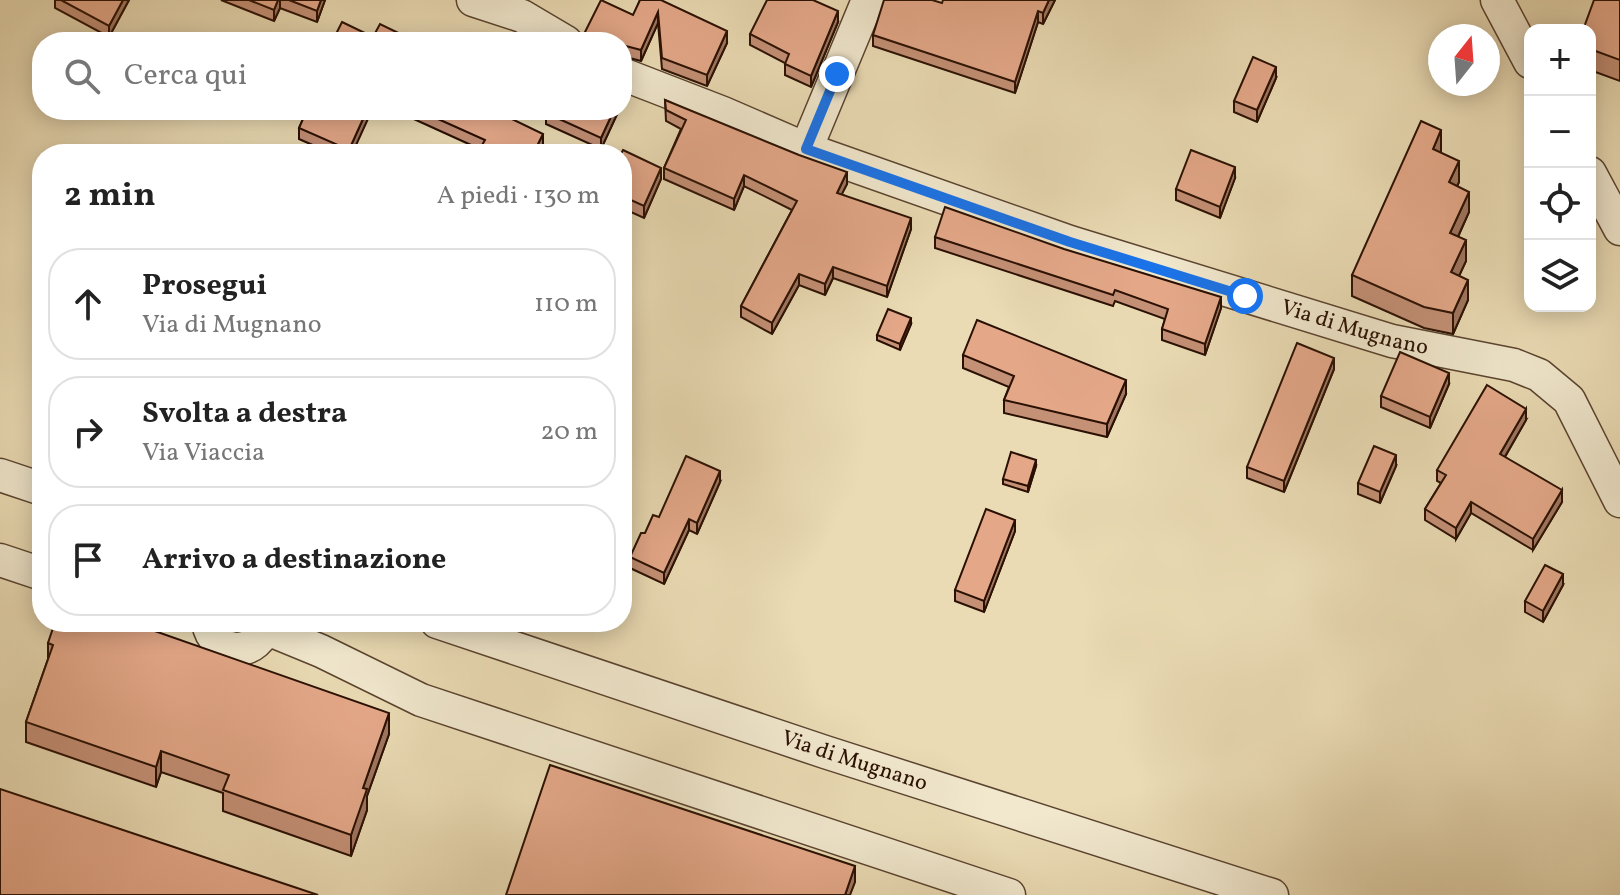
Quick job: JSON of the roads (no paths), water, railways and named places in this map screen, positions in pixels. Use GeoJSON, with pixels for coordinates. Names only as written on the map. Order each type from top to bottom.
{"type":"FeatureCollection","features":[{"type":"Feature","properties":{"kind":"street"},"geometry":{"type":"LineString","coordinates":[[473,0],[522,16],[549,32]]}},
{"type":"Feature","properties":{"kind":"street"},"geometry":{"type":"LineString","coordinates":[[806,149],[868,0]]}},
{"type":"Feature","properties":{"kind":"street"},"geometry":{"type":"LineString","coordinates":[[1497,0],[1524,51]]}},
{"type":"Feature","properties":{"kind":"street","name":"Via di Mugnano"},"geometry":{"type":"LineString","coordinates":[[632,78],[806,149],[1070,242],[1377,337],[1514,365],[1539,375],[1569,400],[1620,501]]}},
{"type":"Feature","properties":{"kind":"street"},"geometry":{"type":"LineString","coordinates":[[1596,184],[1620,229]]}},
{"type":"Feature","properties":{"kind":"street"},"geometry":{"type":"LineString","coordinates":[[0,475],[32,486]]}},
{"type":"Feature","properties":{"kind":"street"},"geometry":{"type":"LineString","coordinates":[[0,560],[32,571]]}},
{"type":"Feature","properties":{"kind":"street"},"geometry":{"type":"LineString","coordinates":[[212,632],[214,638],[235,649],[245,649],[254,644],[263,632]]}},
{"type":"Feature","properties":{"kind":"street"},"geometry":{"type":"LineString","coordinates":[[281,632],[421,700],[1009,895]]}},
{"type":"Feature","properties":{"kind":"street","name":"Via di Mugnano"},"geometry":{"type":"LineString","coordinates":[[467,632],[825,752],[1272,895]]}}]}
